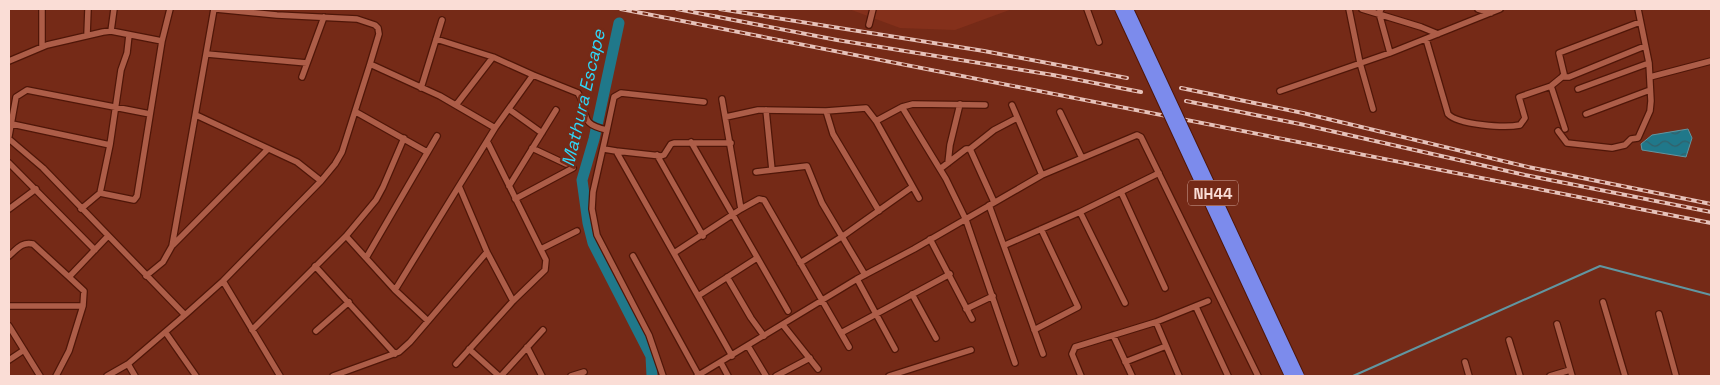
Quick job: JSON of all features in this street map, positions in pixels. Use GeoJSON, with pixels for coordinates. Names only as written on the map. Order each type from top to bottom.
{"type":"FeatureCollection","features":[{"type":"Feature","properties":{"kind":"highway","name":"NH44"},"geometry":{"type":"LineString","coordinates":[[1120,9],[1290,376]]}},
{"type":"Feature","properties":{"kind":"highway","name":"NH44"},"geometry":{"type":"LineString","coordinates":[[1128,9],[1299,376]]}},
{"type":"Feature","properties":{"kind":"street"},"geometry":{"type":"LineString","coordinates":[[42,9],[42,47]]}},
{"type":"Feature","properties":{"kind":"street"},"geometry":{"type":"LineString","coordinates":[[87,35],[88,9]]}},
{"type":"Feature","properties":{"kind":"street"},"geometry":{"type":"LineString","coordinates":[[111,31],[114,9]]}},
{"type":"Feature","properties":{"kind":"street"},"geometry":{"type":"LineString","coordinates":[[100,193],[128,200],[134,200],[137,196],[162,41],[170,9]]}},
{"type":"Feature","properties":{"kind":"street"},"geometry":{"type":"LineString","coordinates":[[107,376],[128,364],[166,333],[223,281],[321,182],[335,164],[342,152],[356,112],[379,34],[378,28],[375,25],[357,19],[277,15],[215,9],[172,246]]}},
{"type":"Feature","properties":{"kind":"street"},"geometry":{"type":"LineString","coordinates":[[869,25],[873,9]]}},
{"type":"Feature","properties":{"kind":"street"},"geometry":{"type":"LineString","coordinates":[[1087,9],[1099,42]]}},
{"type":"Feature","properties":{"kind":"street"},"geometry":{"type":"LineString","coordinates":[[1349,9],[1360,62],[1373,109]]}},
{"type":"Feature","properties":{"kind":"street"},"geometry":{"type":"LineString","coordinates":[[1362,9],[1380,11],[1438,34]]}},
{"type":"Feature","properties":{"kind":"street"},"geometry":{"type":"LineString","coordinates":[[1478,9],[1491,13]]}},
{"type":"Feature","properties":{"kind":"street"},"geometry":{"type":"LineString","coordinates":[[1280,91],[1390,53],[1500,9]]}},
{"type":"Feature","properties":{"kind":"street"},"geometry":{"type":"LineString","coordinates":[[1558,131],[1567,143],[1612,148],[1625,145],[1631,138],[1638,138],[1650,111],[1650,77],[1638,9]]}},
{"type":"Feature","properties":{"kind":"street"},"geometry":{"type":"LineString","coordinates":[[1380,11],[1390,53]]}},
{"type":"Feature","properties":{"kind":"street"},"geometry":{"type":"LineString","coordinates":[[302,77],[324,18]]}},
{"type":"Feature","properties":{"kind":"street"},"geometry":{"type":"LineString","coordinates":[[422,88],[442,20]]}},
{"type":"Feature","properties":{"kind":"street"},"geometry":{"type":"LineString","coordinates":[[1426,39],[1448,114],[1452,118],[1486,126],[1520,125],[1525,118],[1519,97],[1551,86],[1562,77],[1564,74],[1559,55],[1561,52],[1640,22]]}},
{"type":"Feature","properties":{"kind":"street"},"geometry":{"type":"LineString","coordinates":[[9,61],[42,47],[87,35],[111,31],[162,41]]}},
{"type":"Feature","properties":{"kind":"street"},"geometry":{"type":"LineString","coordinates":[[81,209],[100,193],[110,145],[121,70],[127,53],[129,35]]}},
{"type":"Feature","properties":{"kind":"street"},"geometry":{"type":"LineString","coordinates":[[436,38],[494,57],[578,93],[588,122],[593,127],[605,129]]}},
{"type":"Feature","properties":{"kind":"street"},"geometry":{"type":"LineString","coordinates":[[1562,77],[1568,78],[1645,46]]}},
{"type":"Feature","properties":{"kind":"street"},"geometry":{"type":"LineString","coordinates":[[207,54],[307,63]]}},
{"type":"Feature","properties":{"kind":"street"},"geometry":{"type":"LineString","coordinates":[[456,105],[494,57]]}},
{"type":"Feature","properties":{"kind":"street"},"geometry":{"type":"LineString","coordinates":[[1650,77],[1711,61]]}},
{"type":"Feature","properties":{"kind":"street"},"geometry":{"type":"LineString","coordinates":[[1578,89],[1649,63]]}},
{"type":"Feature","properties":{"kind":"street"},"geometry":{"type":"LineString","coordinates":[[370,64],[456,105],[495,128]]}},
{"type":"Feature","properties":{"kind":"street"},"geometry":{"type":"LineString","coordinates":[[395,290],[495,128],[510,110],[533,75]]}},
{"type":"Feature","properties":{"kind":"street"},"geometry":{"type":"LineString","coordinates":[[1551,86],[1565,129]]}},
{"type":"Feature","properties":{"kind":"street"},"geometry":{"type":"LineString","coordinates":[[150,114],[26,90],[16,97],[9,138],[44,168],[81,209],[185,315]]}},
{"type":"Feature","properties":{"kind":"street"},"geometry":{"type":"LineString","coordinates":[[1586,114],[1650,90]]}},
{"type":"Feature","properties":{"kind":"street"},"geometry":{"type":"LineString","coordinates":[[663,376],[649,334],[597,235],[594,222],[593,192],[604,150],[605,129],[614,97],[621,93],[704,102]]}},
{"type":"Feature","properties":{"kind":"street"},"geometry":{"type":"LineString","coordinates":[[722,99],[741,209]]}},
{"type":"Feature","properties":{"kind":"street"},"geometry":{"type":"LineString","coordinates":[[876,121],[902,106],[914,104],[985,105]]}},
{"type":"Feature","properties":{"kind":"street"},"geometry":{"type":"LineString","coordinates":[[948,162],[960,104]]}},
{"type":"Feature","properties":{"kind":"street"},"geometry":{"type":"LineString","coordinates":[[1012,105],[1042,175]]}},
{"type":"Feature","properties":{"kind":"street"},"geometry":{"type":"LineString","coordinates":[[902,106],[940,168],[966,220],[1015,363]]}},
{"type":"Feature","properties":{"kind":"street"},"geometry":{"type":"LineString","coordinates":[[726,117],[749,111],[826,111],[863,107],[869,110],[876,121],[919,198]]}},
{"type":"Feature","properties":{"kind":"street"},"geometry":{"type":"LineString","coordinates":[[510,110],[542,133]]}},
{"type":"Feature","properties":{"kind":"street"},"geometry":{"type":"LineString","coordinates":[[509,186],[556,110]]}},
{"type":"Feature","properties":{"kind":"street"},"geometry":{"type":"LineString","coordinates":[[766,110],[772,170]]}},
{"type":"Feature","properties":{"kind":"street"},"geometry":{"type":"LineString","coordinates":[[826,111],[833,134],[878,210]]}},
{"type":"Feature","properties":{"kind":"street"},"geometry":{"type":"LineString","coordinates":[[356,112],[427,152]]}},
{"type":"Feature","properties":{"kind":"street"},"geometry":{"type":"LineString","coordinates":[[1060,112],[1082,158]]}},
{"type":"Feature","properties":{"kind":"street"},"geometry":{"type":"LineString","coordinates":[[196,115],[297,162],[321,182]]}},
{"type":"Feature","properties":{"kind":"street"},"geometry":{"type":"LineString","coordinates":[[940,168],[966,149],[970,149],[994,130],[1017,118]]}},
{"type":"Feature","properties":{"kind":"street"},"geometry":{"type":"LineString","coordinates":[[12,124],[110,145]]}},
{"type":"Feature","properties":{"kind":"street"},"geometry":{"type":"LineString","coordinates":[[366,258],[437,136]]}},
{"type":"Feature","properties":{"kind":"street"},"geometry":{"type":"LineString","coordinates":[[633,256],[698,376],[856,279],[966,220],[1042,175],[1134,136],[1139,136],[1258,376]]}},
{"type":"Feature","properties":{"kind":"street"},"geometry":{"type":"LineString","coordinates":[[252,330],[346,236],[376,200],[404,138]]}},
{"type":"Feature","properties":{"kind":"street"},"geometry":{"type":"LineString","coordinates":[[456,364],[513,301],[545,270],[546,260],[487,141]]}},
{"type":"Feature","properties":{"kind":"street"},"geometry":{"type":"LineString","coordinates":[[604,150],[664,155],[671,144],[690,142],[730,143]]}},
{"type":"Feature","properties":{"kind":"street"},"geometry":{"type":"LineString","coordinates":[[690,142],[788,311]]}},
{"type":"Feature","properties":{"kind":"street"},"geometry":{"type":"LineString","coordinates":[[532,148],[566,164]]}},
{"type":"Feature","properties":{"kind":"street"},"geometry":{"type":"LineString","coordinates":[[146,276],[163,262],[172,246],[268,149]]}},
{"type":"Feature","properties":{"kind":"street"},"geometry":{"type":"LineString","coordinates":[[970,149],[992,204],[1043,354]]}},
{"type":"Feature","properties":{"kind":"street"},"geometry":{"type":"LineString","coordinates":[[616,151],[732,356]]}},
{"type":"Feature","properties":{"kind":"street"},"geometry":{"type":"LineString","coordinates":[[658,155],[703,236]]}},
{"type":"Feature","properties":{"kind":"street"},"geometry":{"type":"LineString","coordinates":[[9,163],[95,250]]}},
{"type":"Feature","properties":{"kind":"street"},"geometry":{"type":"LineString","coordinates":[[756,172],[807,166],[819,197],[865,275]]}},
{"type":"Feature","properties":{"kind":"street"},"geometry":{"type":"LineString","coordinates":[[515,199],[572,168]]}},
{"type":"Feature","properties":{"kind":"street"},"geometry":{"type":"LineString","coordinates":[[1005,245],[1080,212],[1159,173]]}},
{"type":"Feature","properties":{"kind":"street"},"geometry":{"type":"LineString","coordinates":[[459,186],[487,252],[513,301]]}},
{"type":"Feature","properties":{"kind":"street"},"geometry":{"type":"LineString","coordinates":[[800,263],[912,187]]}},
{"type":"Feature","properties":{"kind":"street"},"geometry":{"type":"LineString","coordinates":[[9,209],[36,189]]}},
{"type":"Feature","properties":{"kind":"street"},"geometry":{"type":"LineString","coordinates":[[1121,192],[1165,288]]}},
{"type":"Feature","properties":{"kind":"street"},"geometry":{"type":"LineString","coordinates":[[674,253],[703,236],[732,214],[759,199],[764,200],[850,347]]}},
{"type":"Feature","properties":{"kind":"street"},"geometry":{"type":"LineString","coordinates":[[1080,212],[1125,303]]}},
{"type":"Feature","properties":{"kind":"street"},"geometry":{"type":"LineString","coordinates":[[1034,330],[1078,307],[1041,229]]}},
{"type":"Feature","properties":{"kind":"street"},"geometry":{"type":"LineString","coordinates":[[541,249],[577,231]]}},
{"type":"Feature","properties":{"kind":"street"},"geometry":{"type":"LineString","coordinates":[[69,277],[108,236]]}},
{"type":"Feature","properties":{"kind":"street"},"geometry":{"type":"LineString","coordinates":[[346,236],[395,290],[428,322]]}},
{"type":"Feature","properties":{"kind":"street"},"geometry":{"type":"LineString","coordinates":[[930,239],[972,319]]}},
{"type":"Feature","properties":{"kind":"street"},"geometry":{"type":"LineString","coordinates":[[9,256],[21,245],[33,244],[84,291],[83,306],[69,351],[56,376]]}},
{"type":"Feature","properties":{"kind":"street"},"geometry":{"type":"LineString","coordinates":[[333,376],[395,354],[410,342],[487,252]]}},
{"type":"Feature","properties":{"kind":"street"},"geometry":{"type":"LineString","coordinates":[[698,296],[757,258]]}},
{"type":"Feature","properties":{"kind":"street"},"geometry":{"type":"LineString","coordinates":[[315,266],[395,354]]}},
{"type":"Feature","properties":{"kind":"street"},"geometry":{"type":"LineString","coordinates":[[841,333],[950,274]]}},
{"type":"Feature","properties":{"kind":"street"},"geometry":{"type":"LineString","coordinates":[[727,277],[764,336]]}},
{"type":"Feature","properties":{"kind":"street"},"geometry":{"type":"LineString","coordinates":[[856,279],[895,349]]}},
{"type":"Feature","properties":{"kind":"street"},"geometry":{"type":"LineString","coordinates":[[223,281],[280,376]]}},
{"type":"Feature","properties":{"kind":"street"},"geometry":{"type":"LineString","coordinates":[[912,294],[936,338]]}},
{"type":"Feature","properties":{"kind":"street"},"geometry":{"type":"LineString","coordinates":[[966,309],[993,296]]}},
{"type":"Feature","properties":{"kind":"street"},"geometry":{"type":"LineString","coordinates":[[1081,376],[1072,354],[1074,349],[1156,322],[1208,301]]}},
{"type":"Feature","properties":{"kind":"street"},"geometry":{"type":"LineString","coordinates":[[316,331],[349,302]]}},
{"type":"Feature","properties":{"kind":"street"},"geometry":{"type":"LineString","coordinates":[[1603,302],[1624,376]]}},
{"type":"Feature","properties":{"kind":"street"},"geometry":{"type":"LineString","coordinates":[[9,306],[83,306]]}},
{"type":"Feature","properties":{"kind":"street"},"geometry":{"type":"LineString","coordinates":[[1196,307],[1228,376]]}},
{"type":"Feature","properties":{"kind":"street"},"geometry":{"type":"LineString","coordinates":[[1659,314],[1676,376]]}},
{"type":"Feature","properties":{"kind":"street"},"geometry":{"type":"LineString","coordinates":[[1156,322],[1179,376]]}},
{"type":"Feature","properties":{"kind":"street"},"geometry":{"type":"LineString","coordinates":[[1557,324],[1572,376]]}},
{"type":"Feature","properties":{"kind":"street"},"geometry":{"type":"LineString","coordinates":[[783,325],[818,369]]}},
{"type":"Feature","properties":{"kind":"street"},"geometry":{"type":"LineString","coordinates":[[10,328],[40,376]]}},
{"type":"Feature","properties":{"kind":"street"},"geometry":{"type":"LineString","coordinates":[[470,349],[500,376],[542,330]]}},
{"type":"Feature","properties":{"kind":"street"},"geometry":{"type":"LineString","coordinates":[[166,333],[196,376]]}},
{"type":"Feature","properties":{"kind":"street"},"geometry":{"type":"LineString","coordinates":[[1113,335],[1132,376]]}},
{"type":"Feature","properties":{"kind":"street"},"geometry":{"type":"LineString","coordinates":[[1509,340],[1520,376]]}},
{"type":"Feature","properties":{"kind":"street"},"geometry":{"type":"LineString","coordinates":[[748,346],[766,376]]}},
{"type":"Feature","properties":{"kind":"street"},"geometry":{"type":"LineString","coordinates":[[1125,362],[1166,346]]}},
{"type":"Feature","properties":{"kind":"street"},"geometry":{"type":"LineString","coordinates":[[527,347],[542,376]]}},
{"type":"Feature","properties":{"kind":"street"},"geometry":{"type":"LineString","coordinates":[[9,360],[24,350]]}},
{"type":"Feature","properties":{"kind":"street"},"geometry":{"type":"LineString","coordinates":[[889,376],[971,350]]}},
{"type":"Feature","properties":{"kind":"street"},"geometry":{"type":"LineString","coordinates":[[776,376],[810,358]]}},
{"type":"Feature","properties":{"kind":"street"},"geometry":{"type":"LineString","coordinates":[[1465,362],[1469,376]]}},
{"type":"Feature","properties":{"kind":"street"},"geometry":{"type":"LineString","coordinates":[[721,363],[728,376]]}},
{"type":"Feature","properties":{"kind":"street"},"geometry":{"type":"LineString","coordinates":[[128,364],[135,376]]}},
{"type":"Feature","properties":{"kind":"street"},"geometry":{"type":"LineString","coordinates":[[1550,376],[1570,370]]}},
{"type":"Feature","properties":{"kind":"street"},"geometry":{"type":"LineString","coordinates":[[571,376],[584,372]]}},
{"type":"Feature","properties":{"kind":"shaded area"},"geometry":{"type":"Polygon","coordinates":[[[849,9],[1012,9],[955,30],[900,28],[849,9]]]}},
{"type":"Feature","properties":{"kind":"water"},"geometry":{"type":"Polygon","coordinates":[[[1688,129],[1692,138],[1686,157],[1642,150],[1641,144],[1652,135],[1688,129]]]}},
{"type":"Feature","properties":{"kind":"waterway","name":"Mathura Escape"},"geometry":{"type":"LineString","coordinates":[[619,23],[594,139],[582,180],[593,243],[651,356],[652,376]]}},
{"type":"Feature","properties":{"kind":"waterway"},"geometry":{"type":"LineString","coordinates":[[1353,376],[1600,266],[1711,295]]}},
{"type":"Feature","properties":{"kind":"railway"},"geometry":{"type":"LineString","coordinates":[[621,9],[1711,223]]}},
{"type":"Feature","properties":{"kind":"railway"},"geometry":{"type":"LineString","coordinates":[[677,9],[837,40],[1053,75],[1141,92]]}},
{"type":"Feature","properties":{"kind":"railway"},"geometry":{"type":"LineString","coordinates":[[720,9],[984,51],[1127,78]]}},
{"type":"Feature","properties":{"kind":"railway"},"geometry":{"type":"LineString","coordinates":[[1181,88],[1303,113],[1528,167],[1711,204]]}},
{"type":"Feature","properties":{"kind":"railway"},"geometry":{"type":"LineString","coordinates":[[1186,101],[1300,124],[1525,175],[1711,212]]}}]}
